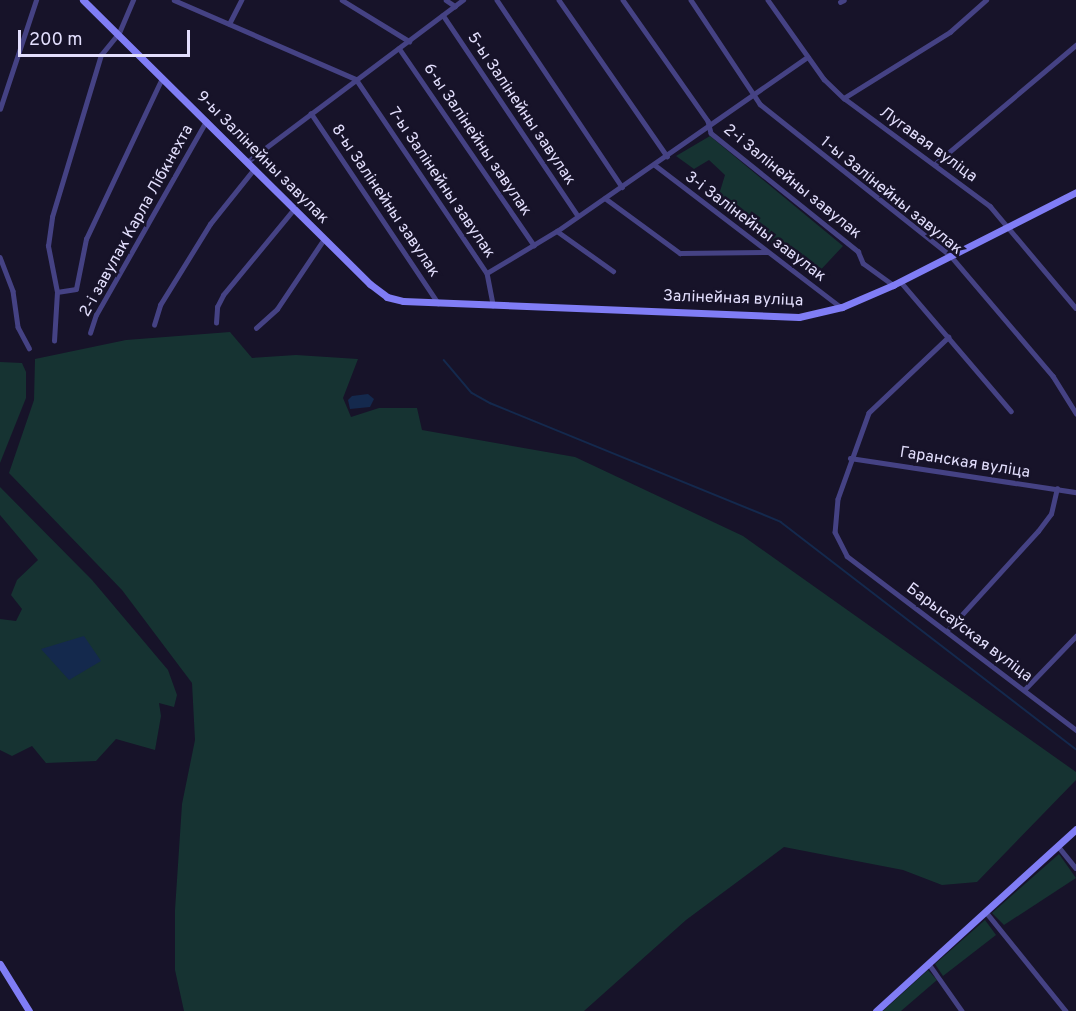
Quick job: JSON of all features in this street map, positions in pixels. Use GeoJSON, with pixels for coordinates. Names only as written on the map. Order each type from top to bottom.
{"type":"FeatureCollection","features":[{"type":"Feature","properties":{"kind":"street"},"geometry":{"type":"LineString","coordinates":[[0,109],[36,0]]}},
{"type":"Feature","properties":{"kind":"street","name":"9-ы Залінейны завулак"},"geometry":{"type":"LineString","coordinates":[[83,0],[119,33],[324,239],[387,297],[438,303]]}},
{"type":"Feature","properties":{"kind":"street"},"geometry":{"type":"LineString","coordinates":[[54,341],[57,292],[48,246],[52,217],[101,55],[119,33],[133,0]]}},
{"type":"Feature","properties":{"kind":"street"},"geometry":{"type":"LineString","coordinates":[[174,0],[356,79]]}},
{"type":"Feature","properties":{"kind":"street"},"geometry":{"type":"LineString","coordinates":[[229,24],[241,0]]}},
{"type":"Feature","properties":{"kind":"street"},"geometry":{"type":"LineString","coordinates":[[342,0],[409,41]]}},
{"type":"Feature","properties":{"kind":"street"},"geometry":{"type":"LineString","coordinates":[[446,0],[455,6]]}},
{"type":"Feature","properties":{"kind":"street"},"geometry":{"type":"LineString","coordinates":[[247,162],[463,0]]}},
{"type":"Feature","properties":{"kind":"street"},"geometry":{"type":"LineString","coordinates":[[496,0],[622,187]]}},
{"type":"Feature","properties":{"kind":"street"},"geometry":{"type":"LineString","coordinates":[[559,0],[667,156]]}},
{"type":"Feature","properties":{"kind":"street","name":"2-і Залінейны завулак"},"geometry":{"type":"LineString","coordinates":[[623,0],[710,128],[711,133],[858,251],[863,263],[896,283],[949,337],[1011,411]]}},
{"type":"Feature","properties":{"kind":"street","name":"1-ы Залінейны завулак"},"geometry":{"type":"LineString","coordinates":[[691,0],[755,96],[802,140],[950,255],[1053,376],[1076,413]]}},
{"type":"Feature","properties":{"kind":"street","name":"Лугавая вуліца"},"geometry":{"type":"LineString","coordinates":[[768,0],[807,57],[844,98],[990,206],[1076,308]]}},
{"type":"Feature","properties":{"kind":"street"},"geometry":{"type":"LineString","coordinates":[[844,98],[950,32],[986,0]]}},
{"type":"Feature","properties":{"kind":"street","name":"5-ы Залінейны завулак"},"geometry":{"type":"LineString","coordinates":[[443,15],[578,216]]}},
{"type":"Feature","properties":{"kind":"street"},"geometry":{"type":"LineString","coordinates":[[935,164],[1076,45]]}},
{"type":"Feature","properties":{"kind":"street","name":"6-ы Залінейны завулак"},"geometry":{"type":"LineString","coordinates":[[399,48],[534,245]]}},
{"type":"Feature","properties":{"kind":"street"},"geometry":{"type":"LineString","coordinates":[[487,273],[557,231],[710,128],[807,57]]}},
{"type":"Feature","properties":{"kind":"street"},"geometry":{"type":"LineString","coordinates":[[57,292],[76,289],[86,239],[163,78]]}},
{"type":"Feature","properties":{"kind":"street","name":"7-ы Залінейны завулак"},"geometry":{"type":"LineString","coordinates":[[356,79],[487,273],[493,304]]}},
{"type":"Feature","properties":{"kind":"street","name":"8-ы Залінейны завулак"},"geometry":{"type":"LineString","coordinates":[[312,113],[438,303]]}},
{"type":"Feature","properties":{"kind":"street","name":"2-і завулак Карла Лібкнехта"},"geometry":{"type":"LineString","coordinates":[[90,333],[96,315],[206,121]]}},
{"type":"Feature","properties":{"kind":"street","name":"3-і Залінейны завулак"},"geometry":{"type":"LineString","coordinates":[[655,165],[842,308]]}},
{"type":"Feature","properties":{"kind":"street"},"geometry":{"type":"LineString","coordinates":[[154,325],[160,305],[210,224],[254,169]]}},
{"type":"Feature","properties":{"kind":"street","name":"Залінейная вуліца"},"geometry":{"type":"LineString","coordinates":[[438,303],[799,317],[842,308],[896,283],[1007,224],[1076,192]]}},
{"type":"Feature","properties":{"kind":"street"},"geometry":{"type":"LineString","coordinates":[[605,198],[680,253],[767,252]]}},
{"type":"Feature","properties":{"kind":"street"},"geometry":{"type":"LineString","coordinates":[[216,323],[217,308],[224,295],[294,209]]}},
{"type":"Feature","properties":{"kind":"street"},"geometry":{"type":"LineString","coordinates":[[557,231],[613,271]]}},
{"type":"Feature","properties":{"kind":"street"},"geometry":{"type":"LineString","coordinates":[[256,328],[277,309],[324,239]]}},
{"type":"Feature","properties":{"kind":"street"},"geometry":{"type":"LineString","coordinates":[[0,257],[13,291],[18,327],[29,348]]}},
{"type":"Feature","properties":{"kind":"street"},"geometry":{"type":"LineString","coordinates":[[850,458],[869,413],[949,337]]}},
{"type":"Feature","properties":{"kind":"street","name":"Гаранская вуліца"},"geometry":{"type":"LineString","coordinates":[[850,458],[1076,492]]}},
{"type":"Feature","properties":{"kind":"street","name":"Барысаўская вуліца"},"geometry":{"type":"LineString","coordinates":[[850,458],[838,499],[835,531],[847,556],[1076,730]]}},
{"type":"Feature","properties":{"kind":"street"},"geometry":{"type":"LineString","coordinates":[[947,631],[1038,531],[1051,514],[1057,489]]}},
{"type":"Feature","properties":{"kind":"street"},"geometry":{"type":"LineString","coordinates":[[1024,690],[1076,636]]}},
{"type":"Feature","properties":{"kind":"street"},"geometry":{"type":"LineString","coordinates":[[876,1011],[1076,829]]}},
{"type":"Feature","properties":{"kind":"street"},"geometry":{"type":"LineString","coordinates":[[1058,846],[1076,868]]}},
{"type":"Feature","properties":{"kind":"street"},"geometry":{"type":"LineString","coordinates":[[986,912],[1066,1011]]}},
{"type":"Feature","properties":{"kind":"street"},"geometry":{"type":"LineString","coordinates":[[0,964],[29,1011]]}},
{"type":"Feature","properties":{"kind":"street"},"geometry":{"type":"LineString","coordinates":[[929,964],[962,1011]]}},
{"type":"Feature","properties":{"kind":"green space"},"geometry":{"type":"Polygon","coordinates":[[[710,136],[843,246],[815,276],[717,201],[725,175],[709,160],[694,169],[676,156],[710,136]]]}},
{"type":"Feature","properties":{"kind":"green space"},"geometry":{"type":"Polygon","coordinates":[[[230,332],[252,358],[296,355],[358,359],[343,398],[351,417],[379,408],[417,408],[422,430],[575,457],[743,536],[1076,772],[1076,780],[977,882],[942,885],[903,870],[784,847],[686,920],[584,1011],[184,1011],[175,970],[175,910],[182,804],[195,740],[192,683],[122,590],[9,473],[34,400],[35,359],[126,340],[230,332]]]}},
{"type":"Feature","properties":{"kind":"green space"},"geometry":{"type":"Polygon","coordinates":[[[0,362],[22,363],[26,372],[26,398],[0,463],[0,362]]]}},
{"type":"Feature","properties":{"kind":"green space"},"geometry":{"type":"Polygon","coordinates":[[[0,487],[92,580],[168,670],[177,695],[174,707],[159,703],[161,716],[155,750],[116,739],[96,761],[46,763],[32,746],[12,756],[0,750],[0,619],[16,621],[22,609],[11,595],[17,580],[38,560],[0,515],[0,487]]]}},
{"type":"Feature","properties":{"kind":"green space"},"geometry":{"type":"Polygon","coordinates":[[[1059,854],[1076,878],[1004,925],[992,913],[1059,854]]]}},
{"type":"Feature","properties":{"kind":"green space"},"geometry":{"type":"Polygon","coordinates":[[[985,920],[996,935],[943,976],[935,964],[985,920]]]}},
{"type":"Feature","properties":{"kind":"green space"},"geometry":{"type":"Polygon","coordinates":[[[928,970],[937,980],[901,1011],[883,1011],[928,970]]]}},
{"type":"Feature","properties":{"kind":"water"},"geometry":{"type":"Polygon","coordinates":[[[368,394],[374,399],[370,407],[350,409],[348,400],[352,396],[368,394]]]}},
{"type":"Feature","properties":{"kind":"water"},"geometry":{"type":"Polygon","coordinates":[[[84,636],[101,661],[69,680],[41,649],[84,636]]]}},
{"type":"Feature","properties":{"kind":"waterway"},"geometry":{"type":"LineString","coordinates":[[444,360],[472,393],[490,403],[781,522],[1076,749]]}}]}
